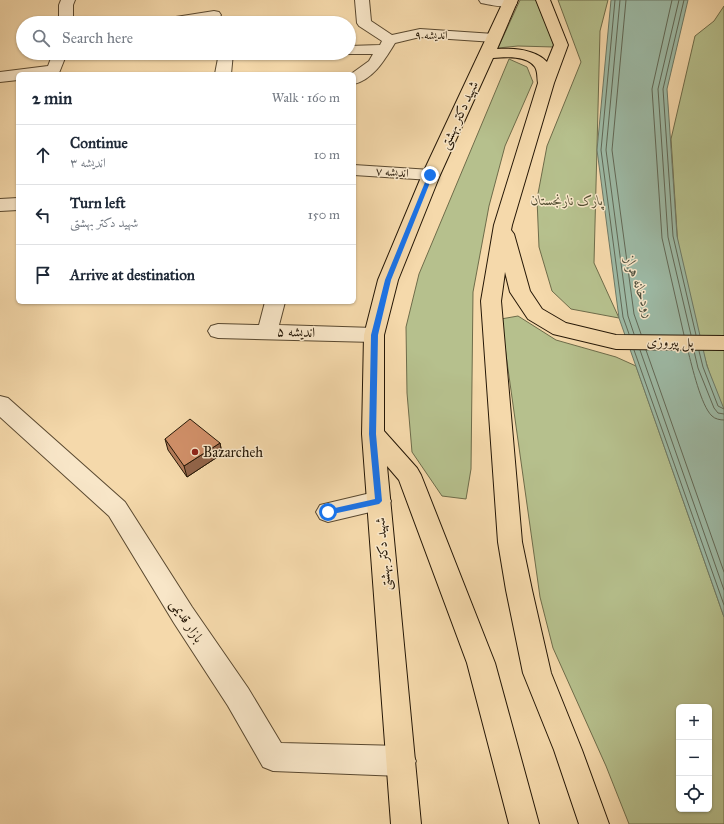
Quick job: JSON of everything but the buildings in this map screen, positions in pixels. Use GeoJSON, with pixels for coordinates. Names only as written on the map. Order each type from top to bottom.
{"type":"FeatureCollection","features":[{"type":"Feature","properties":{"kind":"main road"},"geometry":{"type":"LineString","coordinates":[[543,0],[561,45],[546,83],[503,225],[491,301],[510,542],[537,673],[568,750],[594,824]]}},
{"type":"Feature","properties":{"kind":"main road","name":"شهید دکتر بهشتی"},"geometry":{"type":"LineString","coordinates":[[406,824],[402,762],[373,434],[374,335],[388,280],[430,175],[511,2]]}},
{"type":"Feature","properties":{"kind":"main road"},"geometry":{"type":"LineString","coordinates":[[491,46],[532,58],[540,64],[544,70],[546,83]]}},
{"type":"Feature","properties":{"kind":"main road","name":"پل پیروزی"},"geometry":{"type":"LineString","coordinates":[[503,225],[520,292],[535,314],[560,329],[616,342],[718,343]]}},
{"type":"Feature","properties":{"kind":"main road"},"geometry":{"type":"LineString","coordinates":[[373,434],[409,476],[481,663],[524,824]]}},
{"type":"Feature","properties":{"kind":"street"},"geometry":{"type":"LineString","coordinates":[[66,16],[66,5],[68,0]]}},
{"type":"Feature","properties":{"kind":"street"},"geometry":{"type":"LineString","coordinates":[[356,78],[374,64],[387,44],[364,23],[362,0]]}},
{"type":"Feature","properties":{"kind":"street"},"geometry":{"type":"LineString","coordinates":[[486,0],[511,2]]}},
{"type":"Feature","properties":{"kind":"street"},"geometry":{"type":"LineString","coordinates":[[203,16],[214,14]]}},
{"type":"Feature","properties":{"kind":"street","name":"اندیشه ۹"},"geometry":{"type":"LineString","coordinates":[[356,49],[387,44],[420,33],[491,46]]}},
{"type":"Feature","properties":{"kind":"street"},"geometry":{"type":"LineString","coordinates":[[40,72],[54,70],[58,60]]}},
{"type":"Feature","properties":{"kind":"street"},"geometry":{"type":"LineString","coordinates":[[222,72],[225,60]]}},
{"type":"Feature","properties":{"kind":"street"},"geometry":{"type":"LineString","coordinates":[[0,77],[16,75]]}},
{"type":"Feature","properties":{"kind":"street","name":"اندیشه ۷"},"geometry":{"type":"LineString","coordinates":[[356,170],[430,175]]}},
{"type":"Feature","properties":{"kind":"street"},"geometry":{"type":"LineString","coordinates":[[0,205],[16,204]]}},
{"type":"Feature","properties":{"kind":"street"},"geometry":{"type":"LineString","coordinates":[[267,331],[274,304]]}},
{"type":"Feature","properties":{"kind":"street","name":"اندیشه ۵"},"geometry":{"type":"LineString","coordinates":[[218,330],[374,335]]}},
{"type":"Feature","properties":{"kind":"street","name":"بازار قدیمی"},"geometry":{"type":"LineString","coordinates":[[0,404],[117,509],[183,615],[238,697],[273,757],[402,762]]}},
{"type":"Feature","properties":{"kind":"street"},"geometry":{"type":"LineString","coordinates":[[328,512],[379,501]]}},
{"type":"Feature","properties":{"kind":"green space"},"geometry":{"type":"Polygon","coordinates":[[[520,0],[536,0],[554,47],[518,46],[498,48],[520,0]]]}},
{"type":"Feature","properties":{"kind":"green space","name":"پارک نارنجستان"},"geometry":{"type":"Polygon","coordinates":[[[558,0],[608,0],[600,31],[594,263],[619,318],[571,309],[552,291],[539,247],[537,199],[547,146],[581,62],[558,0]]]}},
{"type":"Feature","properties":{"kind":"green space"},"geometry":{"type":"Polygon","coordinates":[[[724,6],[724,414],[715,391],[680,278],[671,139],[695,36],[714,21],[724,6]]]}},
{"type":"Feature","properties":{"kind":"green space"},"geometry":{"type":"Polygon","coordinates":[[[509,59],[527,67],[533,82],[505,146],[489,206],[473,292],[471,469],[466,499],[442,496],[412,452],[407,393],[406,327],[419,274],[509,59]]]}},
{"type":"Feature","properties":{"kind":"green space"},"geometry":{"type":"Polygon","coordinates":[[[518,316],[556,340],[616,357],[636,366],[724,617],[724,824],[629,824],[606,766],[553,648],[540,597],[501,319],[518,316]]]}},
{"type":"Feature","properties":{"kind":"water","name":"رودخانه هراز"},"geometry":{"type":"Polygon","coordinates":[[[611,0],[688,0],[667,89],[677,236],[707,366],[724,409],[724,617],[619,318],[597,150],[611,0]]]}},
{"type":"Feature","properties":{"kind":"place","name":"Bazarcheh"},"geometry":{"type":"Point","coordinates":[195,452]}},
{"type":"Feature","properties":{"kind":"route"},"geometry":{"type":"LineString","coordinates":[[328,512],[379,501],[373,434],[374,335],[388,280],[430,175]]}}]}
